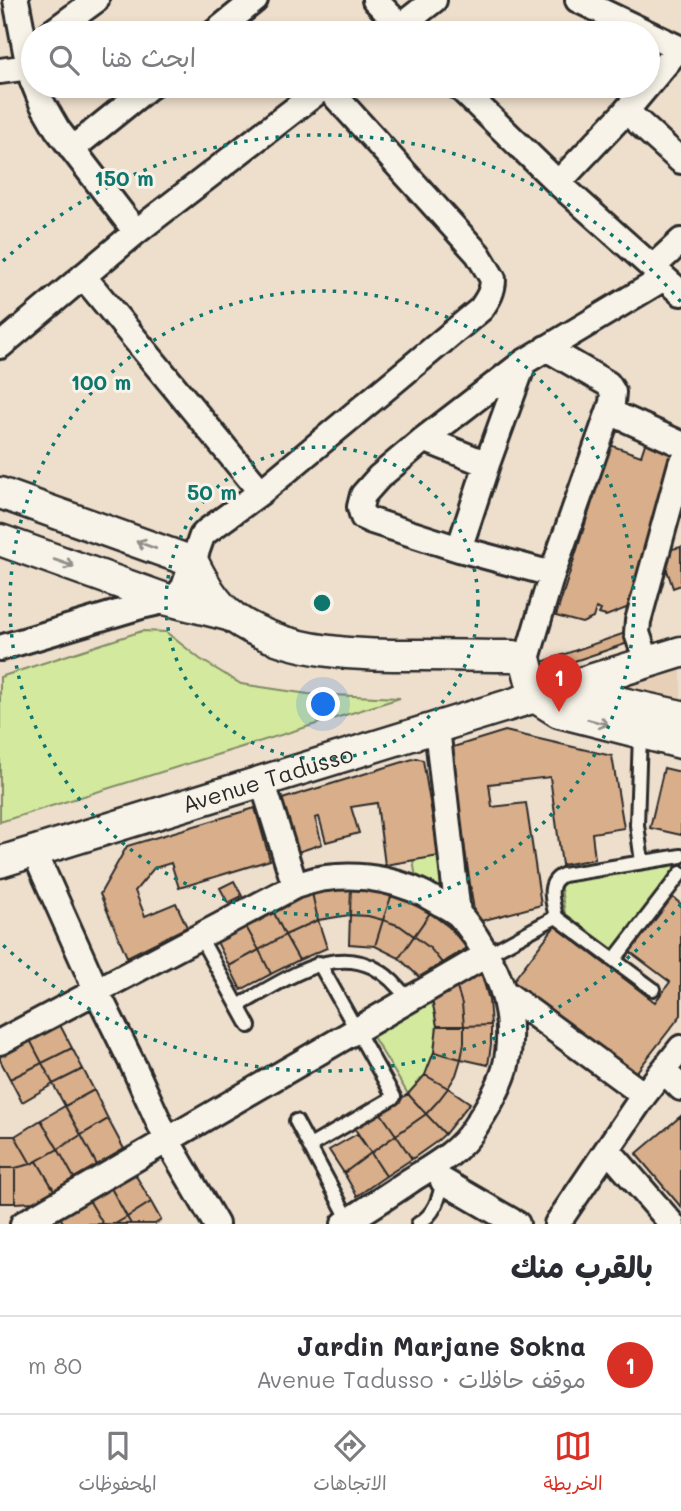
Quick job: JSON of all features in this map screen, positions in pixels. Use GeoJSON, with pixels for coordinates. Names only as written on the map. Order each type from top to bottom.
{"type":"FeatureCollection","features":[{"type":"Feature","properties":{"kind":"street"},"geometry":{"type":"LineString","coordinates":[[16,0],[21,22]]}},
{"type":"Feature","properties":{"kind":"street"},"geometry":{"type":"LineString","coordinates":[[67,21],[96,0]]}},
{"type":"Feature","properties":{"kind":"street"},"geometry":{"type":"LineString","coordinates":[[229,21],[255,0]]}},
{"type":"Feature","properties":{"kind":"street"},"geometry":{"type":"LineString","coordinates":[[375,0],[392,21]]}},
{"type":"Feature","properties":{"kind":"street"},"geometry":{"type":"LineString","coordinates":[[411,21],[433,0]]}},
{"type":"Feature","properties":{"kind":"street"},"geometry":{"type":"LineString","coordinates":[[578,0],[615,7],[637,21]]}},
{"type":"Feature","properties":{"kind":"street"},"geometry":{"type":"LineString","coordinates":[[660,35],[680,48],[660,71]]}},
{"type":"Feature","properties":{"kind":"street"},"geometry":{"type":"LineString","coordinates":[[0,71],[21,68]]}},
{"type":"Feature","properties":{"kind":"street"},"geometry":{"type":"LineString","coordinates":[[41,98],[57,129],[136,232]]}},
{"type":"Feature","properties":{"kind":"street"},"geometry":{"type":"LineString","coordinates":[[72,149],[135,98]]}},
{"type":"Feature","properties":{"kind":"street"},"geometry":{"type":"LineString","coordinates":[[0,346],[136,232],[310,98]]}},
{"type":"Feature","properties":{"kind":"street"},"geometry":{"type":"LineString","coordinates":[[0,648],[178,595],[184,587],[202,536],[207,531],[261,492],[481,309],[491,293],[491,273],[478,254],[337,98]]}},
{"type":"Feature","properties":{"kind":"street"},"geometry":{"type":"LineString","coordinates":[[470,98],[558,183],[666,280]]}},
{"type":"Feature","properties":{"kind":"street"},"geometry":{"type":"LineString","coordinates":[[558,183],[637,98]]}},
{"type":"Feature","properties":{"kind":"street"},"geometry":{"type":"LineString","coordinates":[[626,111],[681,161]]}},
{"type":"Feature","properties":{"kind":"street"},"geometry":{"type":"LineString","coordinates":[[552,574],[459,549],[363,517],[360,507],[363,495],[379,477],[424,439],[524,362],[666,280],[681,241]]}},
{"type":"Feature","properties":{"kind":"street"},"geometry":{"type":"LineString","coordinates":[[83,276],[261,492]]}},
{"type":"Feature","properties":{"kind":"street"},"geometry":{"type":"LineString","coordinates":[[546,348],[608,384],[613,392],[610,412],[552,574],[526,662],[535,697],[559,712],[681,743]]}},
{"type":"Feature","properties":{"kind":"street"},"geometry":{"type":"LineString","coordinates":[[459,549],[524,362]]}},
{"type":"Feature","properties":{"kind":"street"},"geometry":{"type":"LineString","coordinates":[[610,412],[681,444]]}},
{"type":"Feature","properties":{"kind":"street"},"geometry":{"type":"LineString","coordinates":[[424,439],[487,464]]}},
{"type":"Feature","properties":{"kind":"street"},"geometry":{"type":"LineString","coordinates":[[647,662],[637,633],[638,621],[681,464]]}},
{"type":"Feature","properties":{"kind":"street"},"geometry":{"type":"LineString","coordinates":[[0,493],[193,562],[206,587],[232,616],[256,631],[293,644],[331,652],[371,655],[513,656],[526,662]]}},
{"type":"Feature","properties":{"kind":"street"},"geometry":{"type":"LineString","coordinates":[[0,540],[168,600],[232,616]]}},
{"type":"Feature","properties":{"kind":"street","name":"Avenue Tadusso"},"geometry":{"type":"LineString","coordinates":[[0,862],[681,652]]}},
{"type":"Feature","properties":{"kind":"street"},"geometry":{"type":"LineString","coordinates":[[571,686],[622,703],[681,716]]}},
{"type":"Feature","properties":{"kind":"street"},"geometry":{"type":"LineString","coordinates":[[437,727],[458,914]]}},
{"type":"Feature","properties":{"kind":"street"},"geometry":{"type":"LineString","coordinates":[[262,780],[295,886]]}},
{"type":"Feature","properties":{"kind":"street"},"geometry":{"type":"LineString","coordinates":[[34,851],[167,1140],[216,1224]]}},
{"type":"Feature","properties":{"kind":"street"},"geometry":{"type":"LineString","coordinates":[[0,1042],[295,886],[323,878],[355,876],[393,881],[424,893],[458,914],[475,935],[496,971],[509,1016],[505,1068],[499,1085],[472,1132],[439,1173],[348,1223]]}},
{"type":"Feature","properties":{"kind":"street"},"geometry":{"type":"LineString","coordinates":[[23,1224],[486,955]]}},
{"type":"Feature","properties":{"kind":"street"},"geometry":{"type":"LineString","coordinates":[[504,992],[644,1095]]}},
{"type":"Feature","properties":{"kind":"street"},"geometry":{"type":"LineString","coordinates":[[557,1224],[644,1095],[672,1080],[681,1048]]}},
{"type":"Feature","properties":{"kind":"street"},"geometry":{"type":"LineString","coordinates":[[608,1150],[673,1224]]}},
{"type":"Feature","properties":{"kind":"street"},"geometry":{"type":"LineString","coordinates":[[439,1173],[517,1224]]}},
{"type":"Feature","properties":{"kind":"lane"},"geometry":{"type":"LineString","coordinates":[[640,733],[637,825],[642,862]]}},
{"type":"Feature","properties":{"kind":"lane"},"geometry":{"type":"LineString","coordinates":[[653,989],[556,917],[551,887],[559,876],[681,856]]}},
{"type":"Feature","properties":{"kind":"lane"},"geometry":{"type":"LineString","coordinates":[[614,960],[676,889],[681,873]]}},
{"type":"Feature","properties":{"kind":"lane"},"geometry":{"type":"LineString","coordinates":[[486,955],[556,917]]}},
{"type":"Feature","properties":{"kind":"lane"},"geometry":{"type":"LineString","coordinates":[[200,937],[249,1026]]}},
{"type":"Feature","properties":{"kind":"lane"},"geometry":{"type":"LineString","coordinates":[[238,1006],[301,971],[335,960],[371,966],[391,979],[408,1000]]}},
{"type":"Feature","properties":{"kind":"lane"},"geometry":{"type":"LineString","coordinates":[[310,1146],[394,1097],[319,963]]}},
{"type":"Feature","properties":{"kind":"lane"},"geometry":{"type":"LineString","coordinates":[[296,1121],[348,1223]]}},
{"type":"Feature","properties":{"kind":"lane"},"geometry":{"type":"LineString","coordinates":[[418,1224],[426,1219],[437,1205],[439,1173]]}},
{"type":"Feature","properties":{"kind":"shaded area"},"geometry":{"type":"Polygon","coordinates":[[[681,665],[681,705],[630,693],[633,679],[681,665]]]}},
{"type":"Feature","properties":{"kind":"green space"},"geometry":{"type":"Polygon","coordinates":[[[142,631],[166,632],[200,659],[241,684],[308,694],[400,698],[0,822],[0,677],[142,631]]]}},
{"type":"Feature","properties":{"kind":"green space"},"geometry":{"type":"Polygon","coordinates":[[[439,856],[443,889],[416,878],[413,860],[439,856]]]}},
{"type":"Feature","properties":{"kind":"green space"},"geometry":{"type":"Polygon","coordinates":[[[670,863],[676,866],[676,870],[616,950],[611,952],[567,918],[561,889],[566,881],[670,863]]]}},
{"type":"Feature","properties":{"kind":"green space"},"geometry":{"type":"Polygon","coordinates":[[[432,999],[437,1026],[434,1052],[425,1075],[408,1094],[372,1035],[432,999]]]}},
{"type":"Feature","properties":{"kind":"building"},"geometry":{"type":"Polygon","coordinates":[[[647,438],[680,449],[629,607],[606,616],[599,614],[601,610],[596,608],[593,618],[582,623],[556,616],[610,445],[641,456],[647,438]]]}},
{"type":"Feature","properties":{"kind":"building"},"geometry":{"type":"Polygon","coordinates":[[[681,547],[681,585],[673,588],[665,564],[672,549],[681,547]]]}},
{"type":"Feature","properties":{"kind":"building"},"geometry":{"type":"Polygon","coordinates":[[[625,633],[628,643],[542,672],[539,663],[625,633]]]}},
{"type":"Feature","properties":{"kind":"building"},"geometry":{"type":"Polygon","coordinates":[[[505,731],[612,756],[624,828],[592,833],[595,859],[562,865],[550,777],[489,784],[492,807],[526,803],[541,905],[481,921],[475,918],[450,748],[505,731]]]}},
{"type":"Feature","properties":{"kind":"building"},"geometry":{"type":"Polygon","coordinates":[[[416,758],[423,760],[439,856],[385,865],[377,803],[351,807],[359,833],[326,842],[319,817],[315,818],[322,844],[295,853],[279,800],[416,758]]]}},
{"type":"Feature","properties":{"kind":"building"},"geometry":{"type":"Polygon","coordinates":[[[664,768],[681,772],[681,835],[650,828],[664,768]]]}},
{"type":"Feature","properties":{"kind":"building"},"geometry":{"type":"Polygon","coordinates":[[[255,808],[270,860],[179,888],[171,863],[154,868],[135,891],[145,916],[176,903],[187,927],[127,957],[100,894],[127,846],[255,808]]]}},
{"type":"Feature","properties":{"kind":"building"},"geometry":{"type":"Polygon","coordinates":[[[234,881],[242,896],[228,903],[220,888],[234,881]]]}},
{"type":"Feature","properties":{"kind":"building"},"geometry":{"type":"Polygon","coordinates":[[[351,887],[392,894],[383,920],[350,915],[351,887]]]}},
{"type":"Feature","properties":{"kind":"building"},"geometry":{"type":"Polygon","coordinates":[[[351,887],[350,915],[318,920],[312,893],[330,888],[351,887]]]}},
{"type":"Feature","properties":{"kind":"building"},"geometry":{"type":"Polygon","coordinates":[[[312,893],[318,920],[285,935],[273,911],[312,893]]]}},
{"type":"Feature","properties":{"kind":"building"},"geometry":{"type":"Polygon","coordinates":[[[392,894],[413,902],[430,913],[414,936],[400,926],[383,920],[392,894]]]}},
{"type":"Feature","properties":{"kind":"building"},"geometry":{"type":"Polygon","coordinates":[[[671,896],[681,904],[681,1015],[635,1074],[513,981],[555,926],[655,1002],[670,982],[629,951],[671,896]]]}},
{"type":"Feature","properties":{"kind":"building"},"geometry":{"type":"Polygon","coordinates":[[[273,911],[285,935],[259,950],[245,925],[273,911]]]}},
{"type":"Feature","properties":{"kind":"building"},"geometry":{"type":"Polygon","coordinates":[[[430,913],[449,927],[467,948],[442,963],[430,948],[414,936],[430,913]]]}},
{"type":"Feature","properties":{"kind":"building"},"geometry":{"type":"Polygon","coordinates":[[[350,915],[383,920],[375,946],[349,944],[350,915]]]}},
{"type":"Feature","properties":{"kind":"building"},"geometry":{"type":"Polygon","coordinates":[[[318,920],[327,948],[299,960],[285,935],[318,920]]]}},
{"type":"Feature","properties":{"kind":"building"},"geometry":{"type":"Polygon","coordinates":[[[383,920],[400,926],[414,936],[399,958],[375,946],[383,920]]]}},
{"type":"Feature","properties":{"kind":"building"},"geometry":{"type":"Polygon","coordinates":[[[245,925],[259,950],[229,966],[216,940],[245,925]]]}},
{"type":"Feature","properties":{"kind":"building"},"geometry":{"type":"Polygon","coordinates":[[[285,935],[299,960],[271,974],[259,950],[285,935]]]}},
{"type":"Feature","properties":{"kind":"building"},"geometry":{"type":"Polygon","coordinates":[[[414,936],[430,948],[442,963],[419,977],[399,958],[414,936]]]}},
{"type":"Feature","properties":{"kind":"building"},"geometry":{"type":"Polygon","coordinates":[[[259,950],[271,974],[241,990],[229,966],[259,950]]]}},
{"type":"Feature","properties":{"kind":"building"},"geometry":{"type":"Polygon","coordinates":[[[481,972],[489,1000],[491,1025],[464,1026],[462,1004],[456,985],[481,972]]]}},
{"type":"Feature","properties":{"kind":"building"},"geometry":{"type":"Polygon","coordinates":[[[456,985],[462,1004],[464,1026],[437,1026],[432,999],[456,985]]]}},
{"type":"Feature","properties":{"kind":"building"},"geometry":{"type":"Polygon","coordinates":[[[60,1025],[72,1048],[42,1063],[30,1040],[60,1025]]]}},
{"type":"Feature","properties":{"kind":"building"},"geometry":{"type":"Polygon","coordinates":[[[491,1025],[488,1065],[461,1059],[464,1026],[491,1025]]]}},
{"type":"Feature","properties":{"kind":"building"},"geometry":{"type":"Polygon","coordinates":[[[437,1026],[464,1026],[461,1059],[434,1052],[437,1026]]]}},
{"type":"Feature","properties":{"kind":"building"},"geometry":{"type":"Polygon","coordinates":[[[30,1040],[42,1063],[10,1079],[0,1060],[0,1054],[30,1040]]]}},
{"type":"Feature","properties":{"kind":"building"},"geometry":{"type":"Polygon","coordinates":[[[72,1048],[83,1069],[53,1084],[42,1063],[72,1048]]]}},
{"type":"Feature","properties":{"kind":"building"},"geometry":{"type":"Polygon","coordinates":[[[434,1052],[461,1059],[448,1088],[425,1075],[434,1052]]]}},
{"type":"Feature","properties":{"kind":"building"},"geometry":{"type":"Polygon","coordinates":[[[42,1063],[53,1084],[22,1102],[10,1079],[42,1063]]]}},
{"type":"Feature","properties":{"kind":"building"},"geometry":{"type":"Polygon","coordinates":[[[83,1069],[94,1090],[65,1106],[53,1084],[83,1069]]]}},
{"type":"Feature","properties":{"kind":"building"},"geometry":{"type":"Polygon","coordinates":[[[425,1075],[448,1088],[426,1114],[408,1094],[425,1075]]]}},
{"type":"Feature","properties":{"kind":"building"},"geometry":{"type":"Polygon","coordinates":[[[448,1088],[470,1103],[445,1134],[426,1114],[448,1088]]]}},
{"type":"Feature","properties":{"kind":"building"},"geometry":{"type":"Polygon","coordinates":[[[94,1090],[108,1119],[81,1135],[65,1106],[94,1090]]]}},
{"type":"Feature","properties":{"kind":"building"},"geometry":{"type":"Polygon","coordinates":[[[408,1094],[426,1114],[396,1135],[380,1112],[408,1094]]]}},
{"type":"Feature","properties":{"kind":"building"},"geometry":{"type":"Polygon","coordinates":[[[65,1106],[81,1135],[58,1149],[41,1120],[65,1106]]]}},
{"type":"Feature","properties":{"kind":"building"},"geometry":{"type":"Polygon","coordinates":[[[380,1112],[396,1135],[371,1153],[355,1129],[380,1112]]]}},
{"type":"Feature","properties":{"kind":"building"},"geometry":{"type":"Polygon","coordinates":[[[426,1114],[445,1134],[412,1159],[396,1135],[426,1114]]]}},
{"type":"Feature","properties":{"kind":"building"},"geometry":{"type":"Polygon","coordinates":[[[681,1116],[681,1207],[636,1154],[681,1116]]]}},
{"type":"Feature","properties":{"kind":"building"},"geometry":{"type":"Polygon","coordinates":[[[108,1119],[124,1149],[97,1165],[81,1135],[108,1119]]]}},
{"type":"Feature","properties":{"kind":"building"},"geometry":{"type":"Polygon","coordinates":[[[41,1120],[58,1149],[31,1164],[15,1136],[41,1120]]]}},
{"type":"Feature","properties":{"kind":"building"},"geometry":{"type":"Polygon","coordinates":[[[357,1134],[371,1153],[344,1173],[329,1150],[357,1134]]]}},
{"type":"Feature","properties":{"kind":"building"},"geometry":{"type":"Polygon","coordinates":[[[81,1135],[97,1165],[74,1178],[58,1149],[81,1135]]]}},
{"type":"Feature","properties":{"kind":"building"},"geometry":{"type":"Polygon","coordinates":[[[396,1135],[412,1159],[386,1176],[371,1153],[396,1135]]]}},
{"type":"Feature","properties":{"kind":"building"},"geometry":{"type":"Polygon","coordinates":[[[0,1136],[15,1136],[31,1164],[0,1168],[0,1136]]]}},
{"type":"Feature","properties":{"kind":"building"},"geometry":{"type":"Polygon","coordinates":[[[58,1149],[74,1178],[54,1190],[37,1161],[58,1149]]]}},
{"type":"Feature","properties":{"kind":"building"},"geometry":{"type":"Polygon","coordinates":[[[371,1153],[386,1176],[357,1196],[344,1173],[371,1153]]]}},
{"type":"Feature","properties":{"kind":"building"},"geometry":{"type":"Polygon","coordinates":[[[37,1161],[54,1190],[34,1202],[15,1203],[15,1168],[37,1161]]]}},
{"type":"Feature","properties":{"kind":"building"},"geometry":{"type":"Polygon","coordinates":[[[0,1168],[15,1168],[15,1203],[0,1203],[0,1168]]]}},
{"type":"Feature","properties":{"kind":"building"},"geometry":{"type":"Polygon","coordinates":[[[135,1174],[151,1202],[127,1217],[111,1188],[135,1174]]]}},
{"type":"Feature","properties":{"kind":"building"},"geometry":{"type":"Polygon","coordinates":[[[111,1188],[127,1217],[115,1224],[103,1224],[89,1200],[111,1188]]]}},
{"type":"Feature","properties":{"kind":"building"},"geometry":{"type":"Polygon","coordinates":[[[89,1200],[103,1224],[64,1224],[60,1217],[89,1200]]]}},
{"type":"Feature","properties":{"kind":"building"},"geometry":{"type":"Polygon","coordinates":[[[151,1202],[161,1220],[155,1224],[131,1224],[127,1217],[151,1202]]]}},
{"type":"Feature","properties":{"kind":"building"},"geometry":{"type":"Polygon","coordinates":[[[60,1217],[64,1224],[48,1224],[60,1217]]]}},
{"type":"Feature","properties":{"kind":"building"},"geometry":{"type":"Polygon","coordinates":[[[127,1217],[131,1224],[115,1224],[127,1217]]]}},
{"type":"Feature","properties":{"kind":"place","name":"Jardin Marjane Sokna"},"geometry":{"type":"Point","coordinates":[559,712]}}]}
